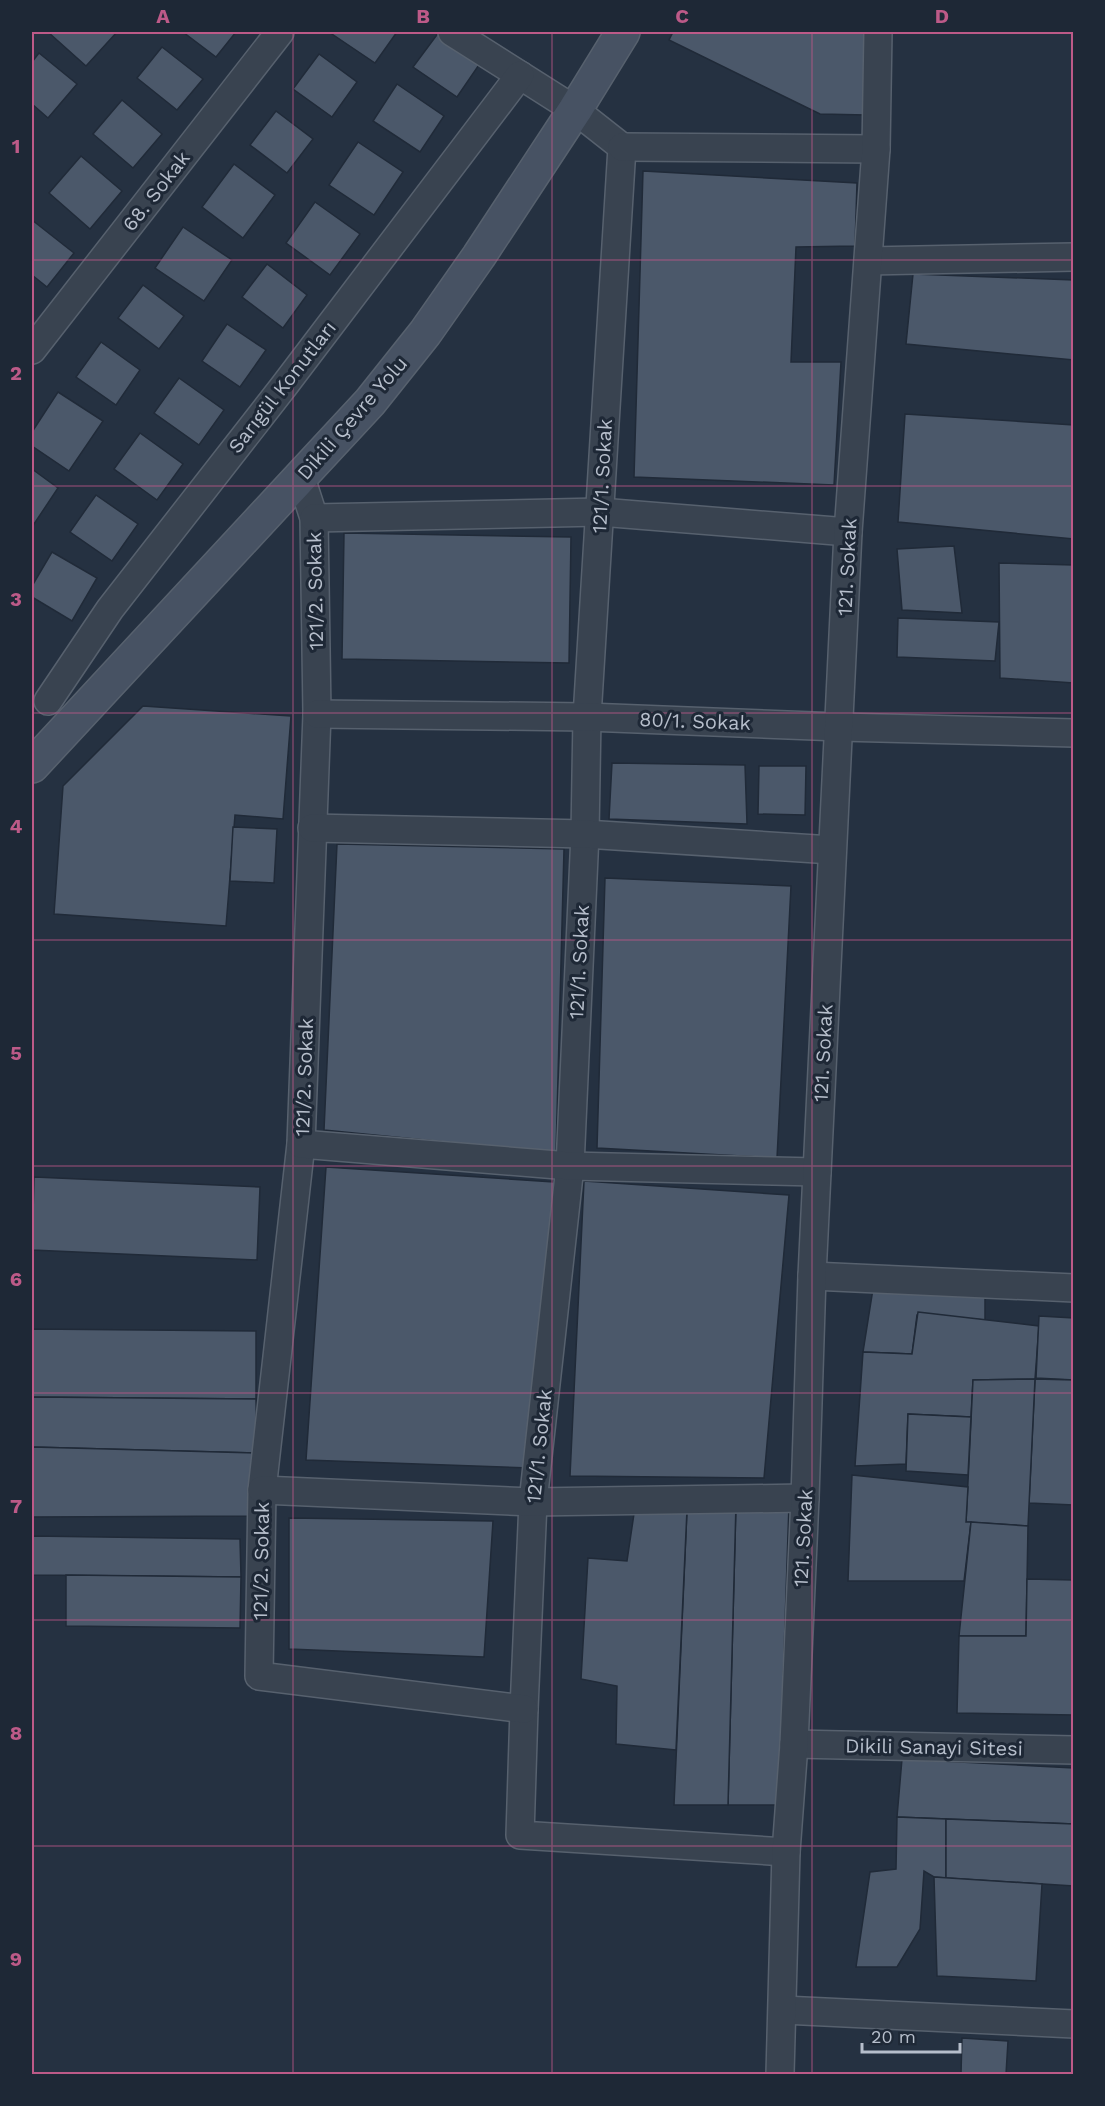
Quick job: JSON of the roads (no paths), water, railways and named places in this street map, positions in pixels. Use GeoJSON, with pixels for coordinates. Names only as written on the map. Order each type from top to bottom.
{"type":"FeatureCollection","features":[{"type":"Feature","properties":{"kind":"main road","name":"Dikili Çevre Yolu"},"geometry":{"type":"LineString","coordinates":[[32,766],[370,402],[480,256],[623,32]]}},
{"type":"Feature","properties":{"kind":"street","name":"68. Sokak"},"geometry":{"type":"LineString","coordinates":[[32,350],[280,32]]}},
{"type":"Feature","properties":{"kind":"street"},"geometry":{"type":"LineString","coordinates":[[452,32],[575,110],[622,147],[876,149]]}},
{"type":"Feature","properties":{"kind":"street","name":"121. Sokak"},"geometry":{"type":"LineString","coordinates":[[780,2074],[786,1852],[794,1744],[812,1276],[832,850],[840,727],[848,532],[876,149],[878,32]]}},
{"type":"Feature","properties":{"kind":"street","name":"Sarıgül Konutları"},"geometry":{"type":"LineString","coordinates":[[40,696],[284,386],[519,75]]}},
{"type":"Feature","properties":{"kind":"street","name":"121/1. Sokak"},"geometry":{"type":"LineString","coordinates":[[622,147],[587,717],[585,834],[570,1166],[533,1502],[520,1835],[786,1852]]}},
{"type":"Feature","properties":{"kind":"street"},"geometry":{"type":"LineString","coordinates":[[868,261],[1074,257]]}},
{"type":"Feature","properties":{"kind":"street","name":"121/2. Sokak"},"geometry":{"type":"LineString","coordinates":[[301,478],[314,519],[316,714],[302,1144],[261,1490],[259,1676],[524,1709]]}},
{"type":"Feature","properties":{"kind":"street"},"geometry":{"type":"LineString","coordinates":[[314,519],[600,512],[848,532]]}},
{"type":"Feature","properties":{"kind":"street"},"geometry":{"type":"LineString","coordinates":[[40,696],[76,718]]}},
{"type":"Feature","properties":{"kind":"street","name":"80/1. Sokak"},"geometry":{"type":"LineString","coordinates":[[316,714],[587,717],[1074,733]]}},
{"type":"Feature","properties":{"kind":"street"},"geometry":{"type":"LineString","coordinates":[[312,828],[585,834],[832,850]]}},
{"type":"Feature","properties":{"kind":"street"},"geometry":{"type":"LineString","coordinates":[[302,1144],[570,1166],[817,1172]]}},
{"type":"Feature","properties":{"kind":"street"},"geometry":{"type":"LineString","coordinates":[[812,1276],[1074,1288]]}},
{"type":"Feature","properties":{"kind":"street"},"geometry":{"type":"LineString","coordinates":[[261,1490],[533,1502],[805,1498]]}},
{"type":"Feature","properties":{"kind":"street","name":"Dikili Sanayi Sitesi"},"geometry":{"type":"LineString","coordinates":[[794,1744],[1074,1750]]}},
{"type":"Feature","properties":{"kind":"street"},"geometry":{"type":"LineString","coordinates":[[783,2010],[1074,2024]]}}]}
